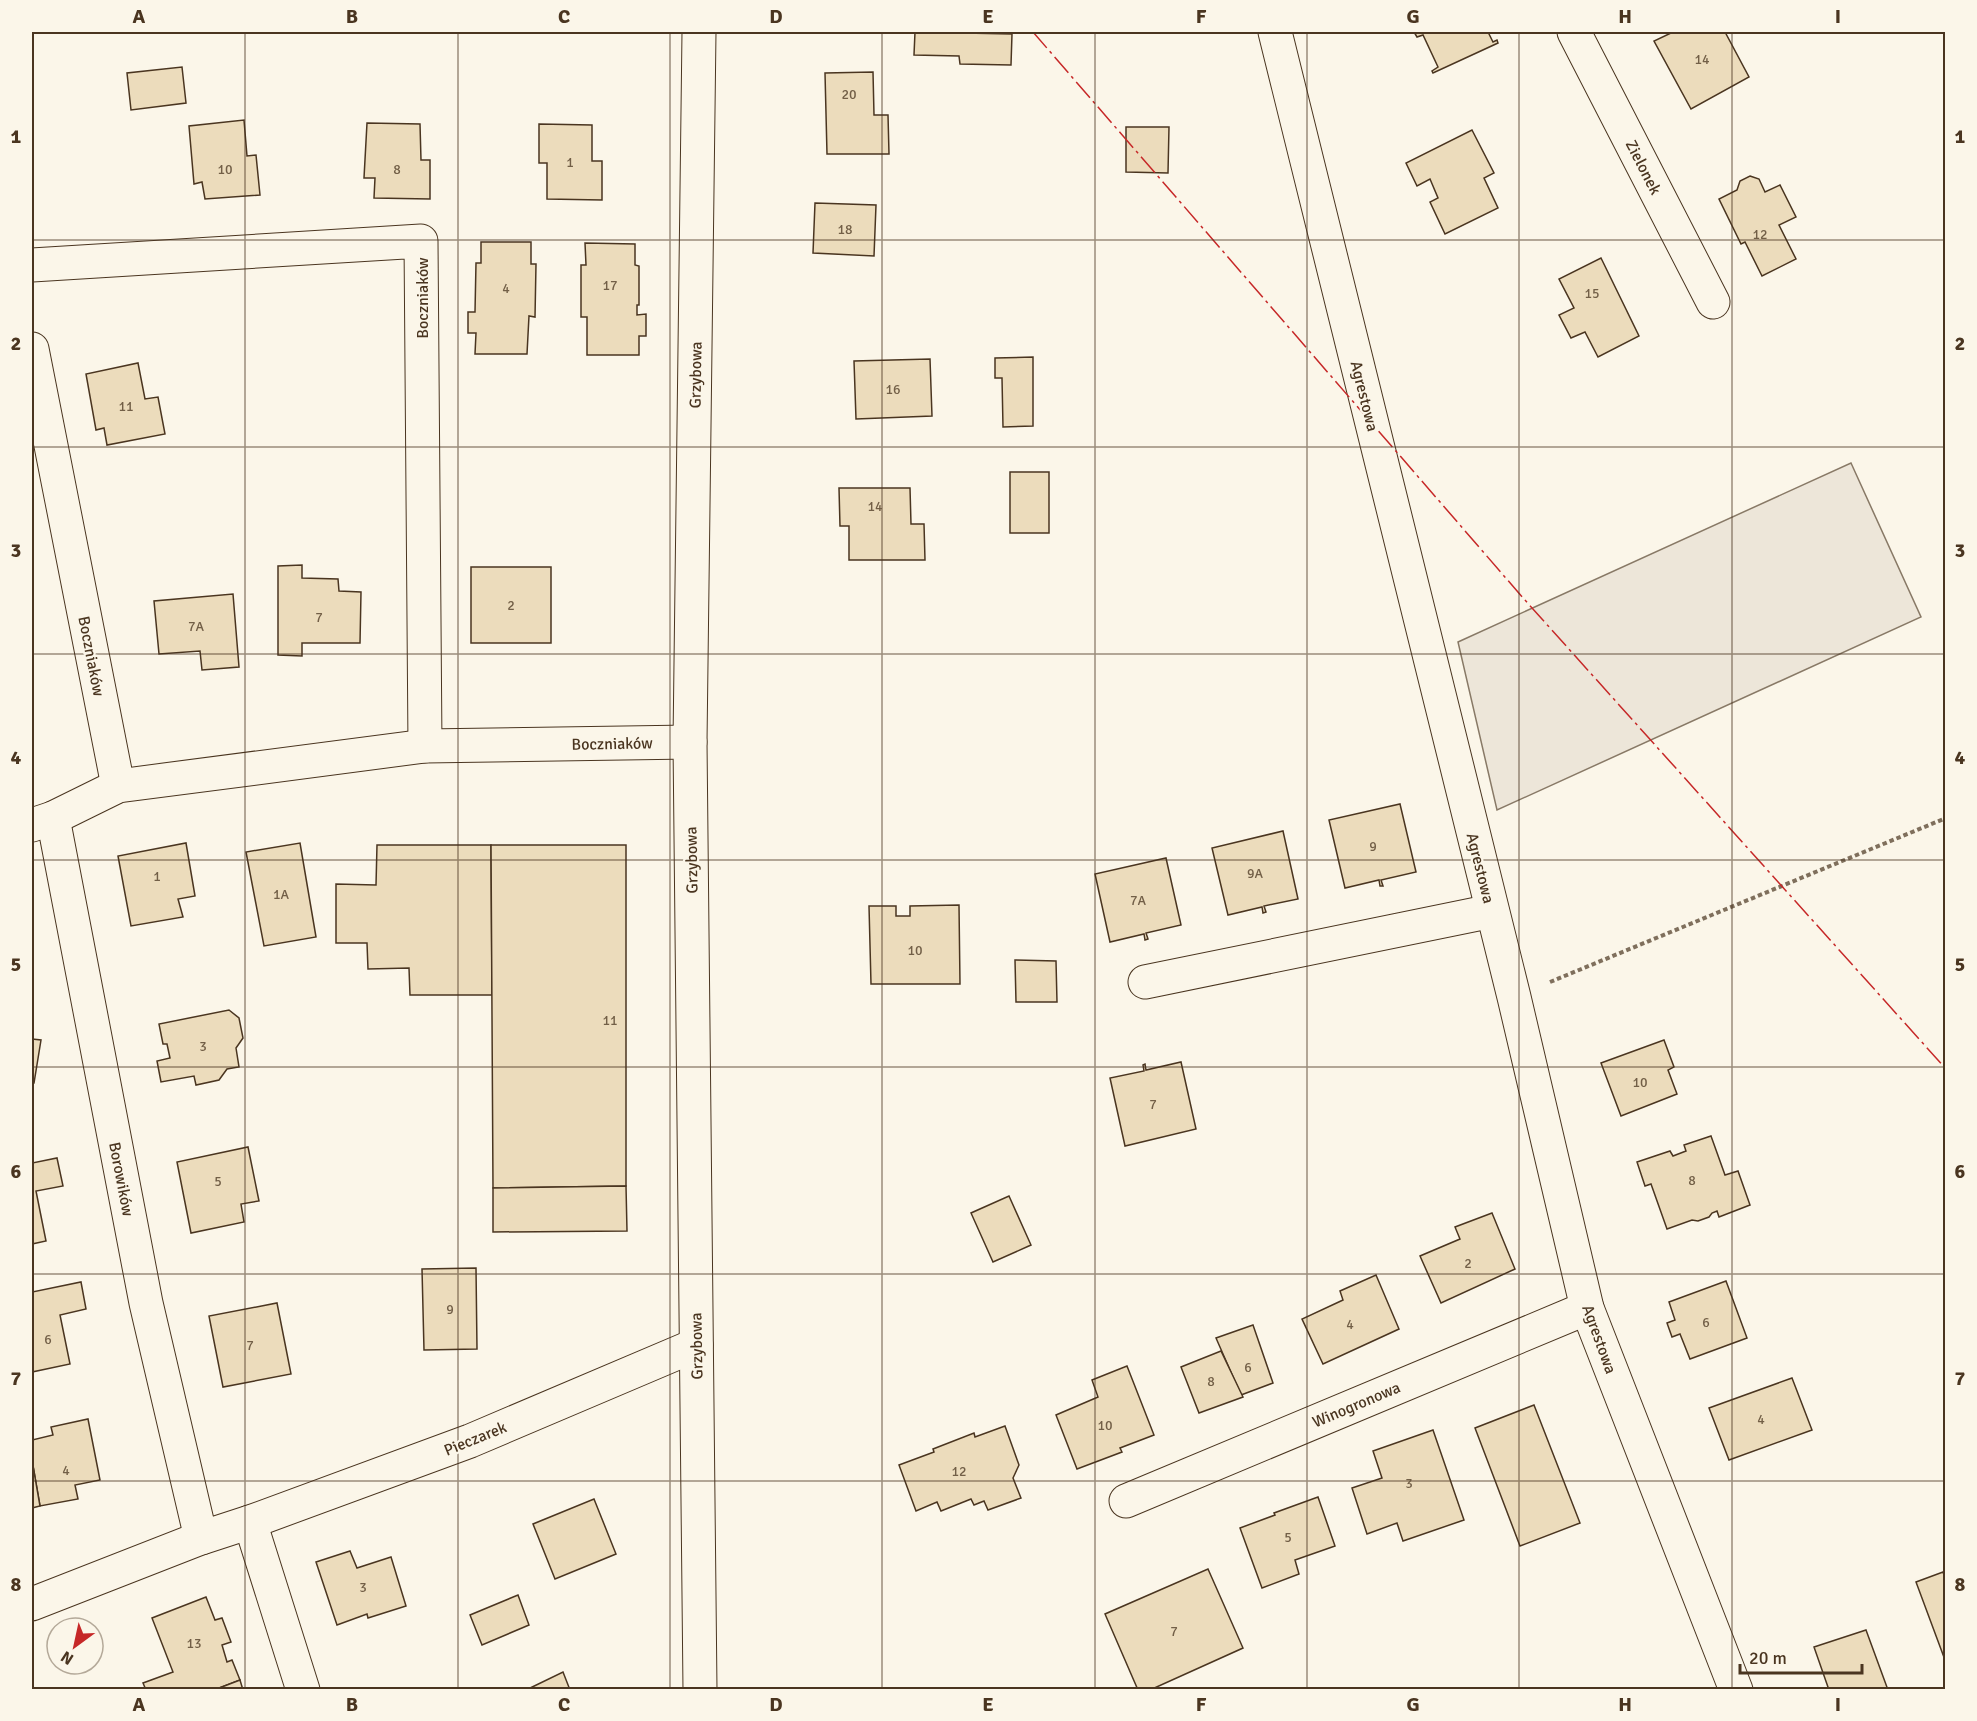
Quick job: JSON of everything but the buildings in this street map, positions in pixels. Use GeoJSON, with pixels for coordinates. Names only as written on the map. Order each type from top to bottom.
{"type":"FeatureCollection","features":[{"type":"Feature","properties":{"kind":"street","name":"Grzybowa"},"geometry":{"type":"LineString","coordinates":[[699,32],[690,742],[700,1689]]}},
{"type":"Feature","properties":{"kind":"street","name":"Agrestowa"},"geometry":{"type":"LineString","coordinates":[[1275,32],[1514,997],[1587,1308],[1736,1689]]}},
{"type":"Feature","properties":{"kind":"street","name":"Zielonek"},"geometry":{"type":"LineString","coordinates":[[1574,32],[1713,302]]}},
{"type":"Feature","properties":{"kind":"street","name":"Boczniaków"},"geometry":{"type":"LineString","coordinates":[[32,265],[421,241],[425,746]]}},
{"type":"Feature","properties":{"kind":"street","name":"Boczniaków"},"geometry":{"type":"LineString","coordinates":[[32,349],[118,786]]}},
{"type":"Feature","properties":{"kind":"street","name":"Boczniaków"},"geometry":{"type":"LineString","coordinates":[[42,821],[118,786],[425,746],[690,742]]}},
{"type":"Feature","properties":{"kind":"street","name":"Borowików"},"geometry":{"type":"LineString","coordinates":[[42,821],[146,1303],[201,1538]]}},
{"type":"Feature","properties":{"kind":"street"},"geometry":{"type":"LineString","coordinates":[[1145,982],[1492,911]]}},
{"type":"Feature","properties":{"kind":"street","name":"Winogronowa"},"geometry":{"type":"LineString","coordinates":[[1126,1501],[1587,1308]]}},
{"type":"Feature","properties":{"kind":"street","name":"Pieczarek"},"geometry":{"type":"LineString","coordinates":[[32,1604],[201,1538],[470,1441],[696,1345]]}},
{"type":"Feature","properties":{"kind":"street"},"geometry":{"type":"LineString","coordinates":[[250,1522],[303,1689]]}},
{"type":"Feature","properties":{"kind":"path"},"geometry":{"type":"LineString","coordinates":[[1514,997],[1946,818]]}},
{"type":"Feature","properties":{"kind":"shaded area"},"geometry":{"type":"Polygon","coordinates":[[[1851,463],[1921,617],[1497,810],[1458,642],[1851,463]]]}},
{"type":"Feature","properties":{"kind":"power"},"geometry":{"type":"LineString","coordinates":[[1033,32],[1524,599],[1946,1069]]}}]}
